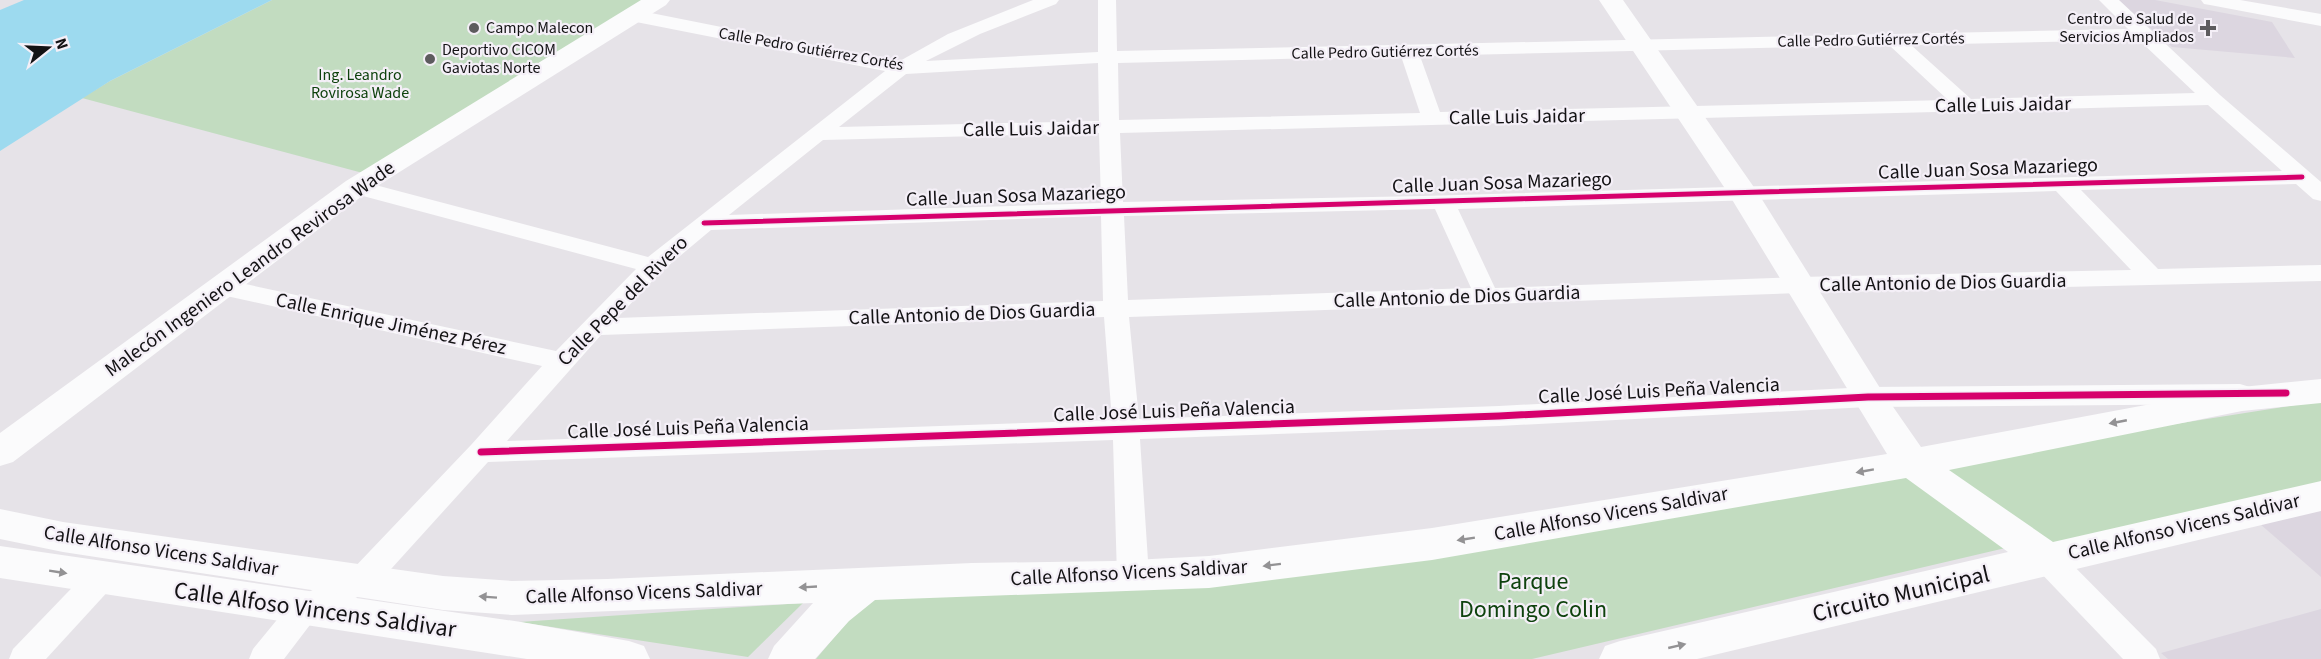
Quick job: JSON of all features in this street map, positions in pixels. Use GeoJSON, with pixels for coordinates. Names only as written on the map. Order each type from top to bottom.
{"type":"FeatureCollection","features":[{"type":"Feature","properties":{"kind":"main road","name":"Malecón Ingeniero Leandro Revirosa Wade"},"geometry":{"type":"LineString","coordinates":[[0,452],[356,187],[658,0]]}},
{"type":"Feature","properties":{"kind":"main road"},"geometry":{"type":"LineString","coordinates":[[1611,0],[1743,192],[1868,397],[1912,463],[2047,559]]}},
{"type":"Feature","properties":{"kind":"main road","name":"Calle Alfonso Vicens Saldivar"},"geometry":{"type":"LineString","coordinates":[[0,524],[63,537],[443,593],[512,598],[972,579],[1209,572],[1432,544],[1912,463],[2174,411],[2303,392]]}},
{"type":"Feature","properties":{"kind":"main road","name":"Calle Alfonso Vicens Saldivar"},"geometry":{"type":"LineString","coordinates":[[2047,559],[2321,496]]}},
{"type":"Feature","properties":{"kind":"main road","name":"Circuito Municipal"},"geometry":{"type":"LineString","coordinates":[[1620,659],[2047,559]]}},
{"type":"Feature","properties":{"kind":"main road","name":"Calle Alfoso Vincens Saldivar"},"geometry":{"type":"LineString","coordinates":[[0,562],[305,608],[515,649],[629,659]]}},
{"type":"Feature","properties":{"kind":"main road"},"geometry":{"type":"LineString","coordinates":[[789,659],[819,624],[851,593],[867,584]]}},
{"type":"Feature","properties":{"kind":"street","name":"Calle Pepe del Rivero"},"geometry":{"type":"LineString","coordinates":[[362,581],[561,360],[653,266],[901,68],[971,31],[1050,0]]}},
{"type":"Feature","properties":{"kind":"street"},"geometry":{"type":"LineString","coordinates":[[1107,0],[1116,309],[1126,428],[1133,576]]}},
{"type":"Feature","properties":{"kind":"street"},"geometry":{"type":"LineString","coordinates":[[2108,0],[2214,99],[2321,194]]}},
{"type":"Feature","properties":{"kind":"street"},"geometry":{"type":"LineString","coordinates":[[2210,0],[2321,20]]}},
{"type":"Feature","properties":{"kind":"street","name":"Calle Pedro Gutiérrez Cortés"},"geometry":{"type":"LineString","coordinates":[[631,15],[901,68],[1108,57],[2145,34]]}},
{"type":"Feature","properties":{"kind":"street"},"geometry":{"type":"LineString","coordinates":[[1894,39],[1967,106]]}},
{"type":"Feature","properties":{"kind":"street"},"geometry":{"type":"LineString","coordinates":[[1409,52],[1432,119]]}},
{"type":"Feature","properties":{"kind":"street","name":"Calle Luis Jaidar"},"geometry":{"type":"LineString","coordinates":[[820,134],[2214,99]]}},
{"type":"Feature","properties":{"kind":"street","name":"Calle Juan Sosa Mazariego"},"geometry":{"type":"LineString","coordinates":[[704,223],[1113,209],[1443,202],[2302,177]]}},
{"type":"Feature","properties":{"kind":"street"},"geometry":{"type":"LineString","coordinates":[[2061,183],[2153,278]]}},
{"type":"Feature","properties":{"kind":"street"},"geometry":{"type":"LineString","coordinates":[[356,187],[653,266]]}},
{"type":"Feature","properties":{"kind":"street"},"geometry":{"type":"LineString","coordinates":[[1443,202],[1487,296]]}},
{"type":"Feature","properties":{"kind":"street","name":"Calle Antonio de Dios Guardia"},"geometry":{"type":"LineString","coordinates":[[594,327],[1799,285],[2321,273]]}},
{"type":"Feature","properties":{"kind":"street","name":"Calle Enrique Jiménez Pérez"},"geometry":{"type":"LineString","coordinates":[[222,287],[561,360]]}},
{"type":"Feature","properties":{"kind":"street","name":"Calle José Luis Peña Valencia"},"geometry":{"type":"LineString","coordinates":[[480,452],[1499,416],[1868,397],[2303,392]]}},
{"type":"Feature","properties":{"kind":"street"},"geometry":{"type":"LineString","coordinates":[[2047,559],[2144,659]]}},
{"type":"Feature","properties":{"kind":"street"},"geometry":{"type":"LineString","coordinates":[[25,659],[101,578]]}},
{"type":"Feature","properties":{"kind":"street"},"geometry":{"type":"LineString","coordinates":[[266,659],[305,608],[362,581]]}},
{"type":"Feature","properties":{"kind":"shaded area"},"geometry":{"type":"Polygon","coordinates":[[[2118,0],[2155,0],[2272,22],[2295,58],[2172,47],[2118,0]]]}},
{"type":"Feature","properties":{"kind":"shaded area"},"geometry":{"type":"Polygon","coordinates":[[[2321,509],[2321,577],[2260,524],[2321,509]]]}},
{"type":"Feature","properties":{"kind":"shaded area"},"geometry":{"type":"Polygon","coordinates":[[[2321,609],[2321,659],[2168,659],[2161,653],[2321,609]]]}},
{"type":"Feature","properties":{"kind":"green space","name":"Ing. Leandro Rovirosa Wade"},"geometry":{"type":"Polygon","coordinates":[[[272,0],[658,0],[374,176],[82,98],[110,81],[272,0]]]}},
{"type":"Feature","properties":{"kind":"green space"},"geometry":{"type":"Polygon","coordinates":[[[2321,401],[2321,482],[2047,555],[1931,469],[2105,435],[2321,401]]]}},
{"type":"Feature","properties":{"kind":"green space","name":"Parque Domingo Colin"},"geometry":{"type":"Polygon","coordinates":[[[1910,476],[2014,546],[1532,659],[816,659],[869,596],[986,585],[1910,476]]]}},
{"type":"Feature","properties":{"kind":"green space"},"geometry":{"type":"Polygon","coordinates":[[[803,603],[748,657],[519,622],[803,603]]]}},
{"type":"Feature","properties":{"kind":"water"},"geometry":{"type":"Polygon","coordinates":[[[24,0],[272,0],[110,81],[0,151],[0,10],[24,0]]]}},
{"type":"Feature","properties":{"kind":"cycle path"},"geometry":{"type":"LineString","coordinates":[[704,223],[1113,209],[1423,203],[2302,177]]}},
{"type":"Feature","properties":{"kind":"cycle path"},"geometry":{"type":"LineString","coordinates":[[481,452],[1499,416],[1868,397],[2286,393]]}},
{"type":"Feature","properties":{"kind":"place","name":"Campo Malecon"},"geometry":{"type":"Point","coordinates":[474,28]}},
{"type":"Feature","properties":{"kind":"place","name":"Centro de Salud de Servicios Ampliados"},"geometry":{"type":"Point","coordinates":[2208,28]}},
{"type":"Feature","properties":{"kind":"place","name":"Deportivo CICOM Gaviotas Norte"},"geometry":{"type":"Point","coordinates":[430,59]}}]}
